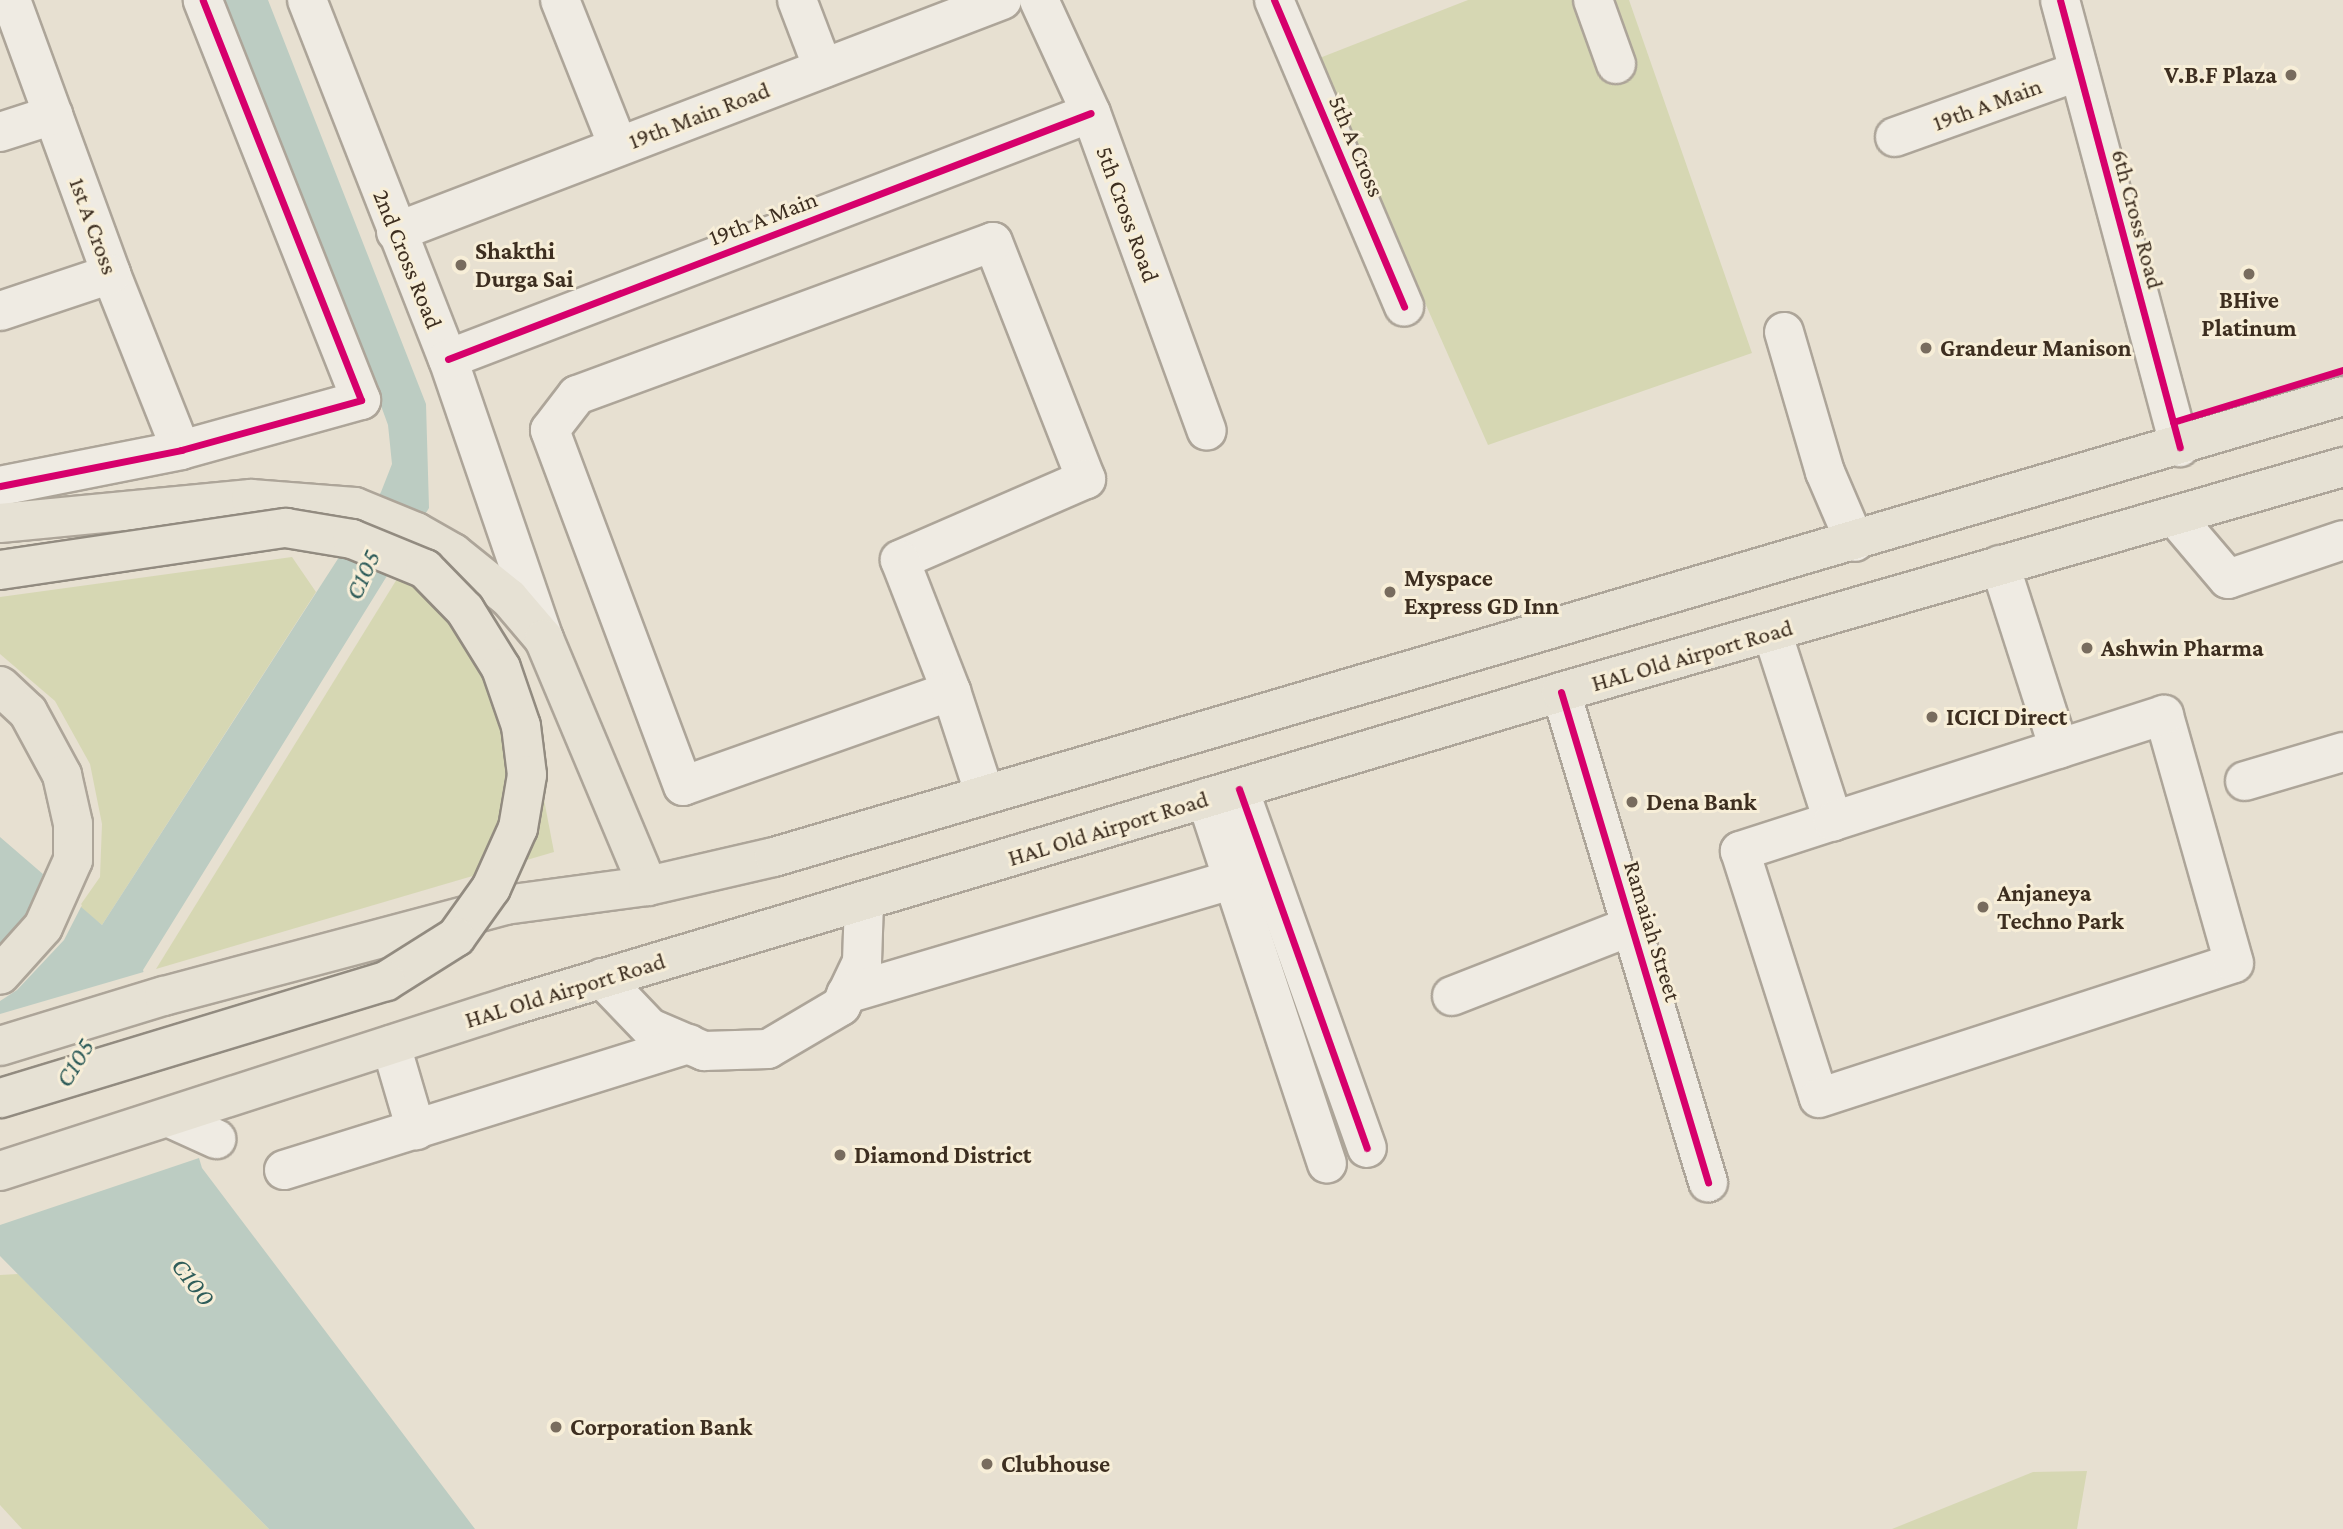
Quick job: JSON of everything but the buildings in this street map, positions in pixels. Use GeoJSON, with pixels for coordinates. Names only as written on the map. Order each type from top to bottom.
{"type":"FeatureCollection","features":[{"type":"Feature","properties":{"kind":"main road"},"geometry":{"type":"LineString","coordinates":[[0,1046],[164,996],[505,905],[648,886],[774,857],[2180,447],[2343,396]]}},
{"type":"Feature","properties":{"kind":"main road","name":"HAL Old Airport Road"},"geometry":{"type":"LineString","coordinates":[[0,1171],[197,1125],[391,1045],[602,978],[1562,692],[2343,467]]}},
{"type":"Feature","properties":{"kind":"main road"},"geometry":{"type":"LineString","coordinates":[[0,523],[251,499],[355,507],[416,532],[453,553],[509,598],[544,639],[648,886]]}},
{"type":"Feature","properties":{"kind":"main road"},"geometry":{"type":"LineString","coordinates":[[0,570],[286,528],[352,539],[425,569],[465,610],[501,668],[521,726],[527,775],[518,828],[491,888],[456,937],[386,981],[0,1098]]}},
{"type":"Feature","properties":{"kind":"main road"},"geometry":{"type":"LineString","coordinates":[[0,686],[28,712],[62,775],[73,824],[73,860],[44,927],[0,975]]}},
{"type":"Feature","properties":{"kind":"street","name":"1st A Cross"},"geometry":{"type":"LineString","coordinates":[[11,0],[111,274],[181,450]]}},
{"type":"Feature","properties":{"kind":"street"},"geometry":{"type":"LineString","coordinates":[[0,486],[181,450],[361,400],[203,0]]}},
{"type":"Feature","properties":{"kind":"street","name":"2nd Cross Road"},"geometry":{"type":"LineString","coordinates":[[307,0],[448,359],[544,639]]}},
{"type":"Feature","properties":{"kind":"street"},"geometry":{"type":"LineString","coordinates":[[560,0],[618,146]]}},
{"type":"Feature","properties":{"kind":"street"},"geometry":{"type":"LineString","coordinates":[[797,0],[823,68]]}},
{"type":"Feature","properties":{"kind":"street","name":"19th Main Road"},"geometry":{"type":"LineString","coordinates":[[396,232],[1002,0]]}},
{"type":"Feature","properties":{"kind":"street","name":"5th Cross Road"},"geometry":{"type":"LineString","coordinates":[[1039,0],[1091,113],[1207,431]]}},
{"type":"Feature","properties":{"kind":"street","name":"5th A Cross"},"geometry":{"type":"LineString","coordinates":[[1274,0],[1404,307]]}},
{"type":"Feature","properties":{"kind":"street"},"geometry":{"type":"LineString","coordinates":[[1593,0],[1616,64]]}},
{"type":"Feature","properties":{"kind":"street","name":"6th Cross Road"},"geometry":{"type":"LineString","coordinates":[[2060,0],[2180,447]]}},
{"type":"Feature","properties":{"kind":"street","name":"19th A Main"},"geometry":{"type":"LineString","coordinates":[[1895,137],[2079,71]]}},
{"type":"Feature","properties":{"kind":"street","name":"19th A Main"},"geometry":{"type":"LineString","coordinates":[[448,359],[1091,113]]}},
{"type":"Feature","properties":{"kind":"street"},"geometry":{"type":"LineString","coordinates":[[0,132],[53,115]]}},
{"type":"Feature","properties":{"kind":"street"},"geometry":{"type":"LineString","coordinates":[[951,691],[683,786],[550,430],[577,395],[993,242],[1086,479],[900,560],[951,691],[985,795]]}},
{"type":"Feature","properties":{"kind":"street"},"geometry":{"type":"LineString","coordinates":[[0,311],[111,274]]}},
{"type":"Feature","properties":{"kind":"street"},"geometry":{"type":"LineString","coordinates":[[1784,332],[1825,472],[1855,542]]}},
{"type":"Feature","properties":{"kind":"street"},"geometry":{"type":"LineString","coordinates":[[2176,517],[2228,579],[2343,540]]}},
{"type":"Feature","properties":{"kind":"street"},"geometry":{"type":"LineString","coordinates":[[2000,565],[2059,749]]}},
{"type":"Feature","properties":{"kind":"street"},"geometry":{"type":"LineString","coordinates":[[1772,632],[1833,821]]}},
{"type":"Feature","properties":{"kind":"street","name":"Ramaiah Street"},"geometry":{"type":"LineString","coordinates":[[1562,692],[1708,1182]]}},
{"type":"Feature","properties":{"kind":"street"},"geometry":{"type":"LineString","coordinates":[[2164,715],[2234,963],[1819,1098],[1740,851],[1833,821],[2164,715]]}},
{"type":"Feature","properties":{"kind":"street"},"geometry":{"type":"LineString","coordinates":[[2245,781],[2343,752]]}},
{"type":"Feature","properties":{"kind":"street"},"geometry":{"type":"LineString","coordinates":[[1222,794],[1259,848],[1367,1148]]}},
{"type":"Feature","properties":{"kind":"street"},"geometry":{"type":"LineString","coordinates":[[1222,794],[1233,878],[1327,1163]]}},
{"type":"Feature","properties":{"kind":"street"},"geometry":{"type":"LineString","coordinates":[[846,995],[1233,878]]}},
{"type":"Feature","properties":{"kind":"street"},"geometry":{"type":"LineString","coordinates":[[602,978],[650,1028],[704,1051],[768,1049],[841,1006],[862,962],[864,901]]}},
{"type":"Feature","properties":{"kind":"street"},"geometry":{"type":"LineString","coordinates":[[1452,996],[1632,926]]}},
{"type":"Feature","properties":{"kind":"street"},"geometry":{"type":"LineString","coordinates":[[284,1170],[689,1044]]}},
{"type":"Feature","properties":{"kind":"street"},"geometry":{"type":"LineString","coordinates":[[391,1045],[416,1130]]}},
{"type":"Feature","properties":{"kind":"green space"},"geometry":{"type":"Polygon","coordinates":[[[1468,0],[1629,0],[1752,353],[1488,445],[1317,59],[1468,0]]]}},
{"type":"Feature","properties":{"kind":"green space"},"geometry":{"type":"Polygon","coordinates":[[[292,557],[316,592],[102,925],[79,907],[100,877],[102,824],[90,764],[55,701],[0,654],[0,597],[292,557]]]}},
{"type":"Feature","properties":{"kind":"green space"},"geometry":{"type":"Polygon","coordinates":[[[405,566],[529,721],[554,852],[156,969],[405,566]]]}},
{"type":"Feature","properties":{"kind":"green space"},"geometry":{"type":"Polygon","coordinates":[[[18,1274],[269,1529],[22,1529],[0,1505],[0,1275],[18,1274]]]}},
{"type":"Feature","properties":{"kind":"green space"},"geometry":{"type":"Polygon","coordinates":[[[2087,1471],[2077,1529],[1892,1529],[2033,1472],[2087,1471]]]}},
{"type":"Feature","properties":{"kind":"water"},"geometry":{"type":"Polygon","coordinates":[[[222,0],[268,0],[426,404],[429,508],[143,970],[202,1168],[475,1529],[269,1529],[0,1256],[0,837],[102,925],[381,492],[392,464],[388,425],[328,260],[222,0]]]}},
{"type":"Feature","properties":{"kind":"pier"},"geometry":{"type":"Polygon","coordinates":[[[44,872],[82,905],[64,940],[17,990],[0,1001],[0,944],[25,917],[44,872]]]}},
{"type":"Feature","properties":{"kind":"pier"},"geometry":{"type":"Polygon","coordinates":[[[147,971],[202,1157],[0,1225],[0,1014],[147,971]]]}},
{"type":"Feature","properties":{"kind":"cycle path"},"geometry":{"type":"LineString","coordinates":[[0,486],[181,450],[361,400],[203,0]]}},
{"type":"Feature","properties":{"kind":"cycle path"},"geometry":{"type":"LineString","coordinates":[[1274,0],[1404,307]]}},
{"type":"Feature","properties":{"kind":"cycle path"},"geometry":{"type":"LineString","coordinates":[[2060,0],[2180,447]]}},
{"type":"Feature","properties":{"kind":"cycle path"},"geometry":{"type":"LineString","coordinates":[[448,359],[1091,113]]}},
{"type":"Feature","properties":{"kind":"cycle path"},"geometry":{"type":"LineString","coordinates":[[2173,422],[2343,370]]}},
{"type":"Feature","properties":{"kind":"cycle path"},"geometry":{"type":"LineString","coordinates":[[1561,692],[1708,1182]]}},
{"type":"Feature","properties":{"kind":"cycle path"},"geometry":{"type":"LineString","coordinates":[[1239,789],[1367,1148]]}},
{"type":"Feature","properties":{"kind":"place","name":"V.B.F Plaza"},"geometry":{"type":"Point","coordinates":[2291,75]}},
{"type":"Feature","properties":{"kind":"place","name":"Shakthi Durga Sai"},"geometry":{"type":"Point","coordinates":[461,265]}},
{"type":"Feature","properties":{"kind":"place","name":"BHive Platinum"},"geometry":{"type":"Point","coordinates":[2249,274]}},
{"type":"Feature","properties":{"kind":"place","name":"Grandeur Manison"},"geometry":{"type":"Point","coordinates":[1926,348]}},
{"type":"Feature","properties":{"kind":"place","name":"Myspace Express GD Inn"},"geometry":{"type":"Point","coordinates":[1390,592]}},
{"type":"Feature","properties":{"kind":"place","name":"Ashwin Pharma"},"geometry":{"type":"Point","coordinates":[2087,648]}},
{"type":"Feature","properties":{"kind":"place","name":"ICICI Direct"},"geometry":{"type":"Point","coordinates":[1932,717]}},
{"type":"Feature","properties":{"kind":"place","name":"Dena Bank"},"geometry":{"type":"Point","coordinates":[1632,802]}},
{"type":"Feature","properties":{"kind":"place","name":"Anjaneya Techno Park"},"geometry":{"type":"Point","coordinates":[1983,907]}},
{"type":"Feature","properties":{"kind":"place","name":"Diamond District"},"geometry":{"type":"Point","coordinates":[840,1155]}},
{"type":"Feature","properties":{"kind":"place","name":"Corporation Bank"},"geometry":{"type":"Point","coordinates":[556,1427]}},
{"type":"Feature","properties":{"kind":"place","name":"Clubhouse"},"geometry":{"type":"Point","coordinates":[987,1464]}},
{"type":"Feature","properties":{"kind":"water label","name":"C105"},"geometry":{"type":"Point","coordinates":[363,575]}},
{"type":"Feature","properties":{"kind":"water label","name":"C105"},"geometry":{"type":"Point","coordinates":[75,1063]}},
{"type":"Feature","properties":{"kind":"water label","name":"C100"},"geometry":{"type":"Point","coordinates":[193,1282]}}]}
